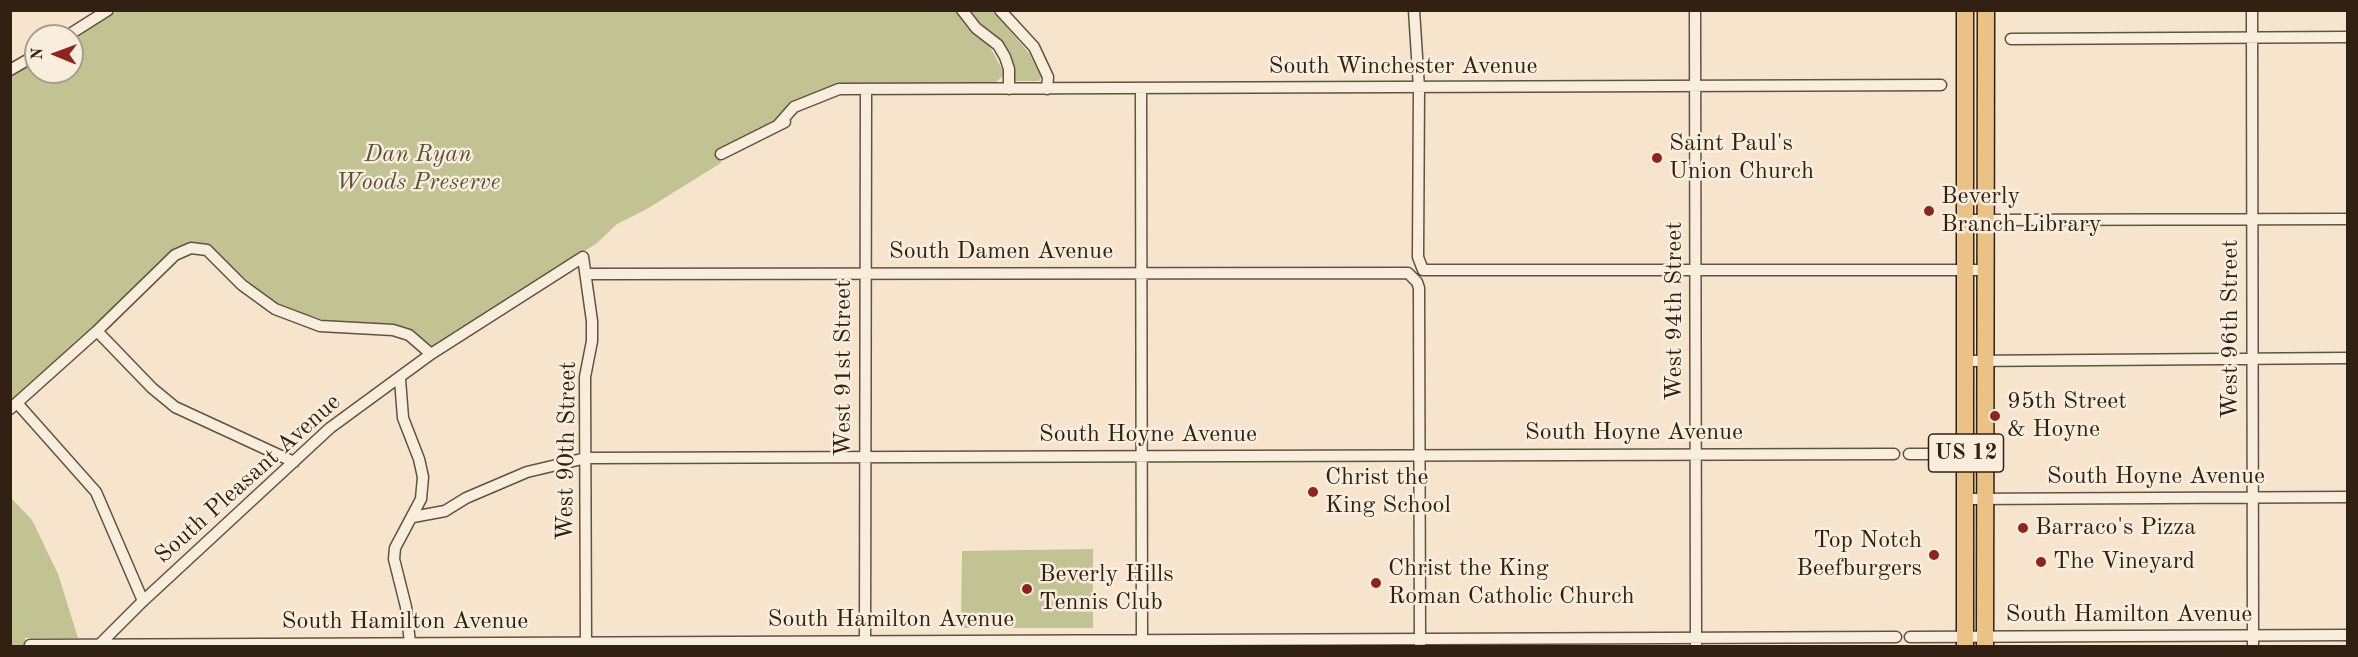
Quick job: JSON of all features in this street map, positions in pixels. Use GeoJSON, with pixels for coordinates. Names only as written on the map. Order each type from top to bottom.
{"type":"FeatureCollection","features":[{"type":"Feature","properties":{"kind":"main road","name":"US 12"},"geometry":{"type":"LineString","coordinates":[[1965,10],[1965,641]]}},
{"type":"Feature","properties":{"kind":"main road","name":"US 12"},"geometry":{"type":"LineString","coordinates":[[1985,641],[1986,10]]}},
{"type":"Feature","properties":{"kind":"street"},"geometry":{"type":"LineString","coordinates":[[84,25],[108,10]]}},
{"type":"Feature","properties":{"kind":"street"},"geometry":{"type":"LineString","coordinates":[[962,10],[976,28],[998,45],[1009,69],[1009,89]]}},
{"type":"Feature","properties":{"kind":"street"},"geometry":{"type":"LineString","coordinates":[[1000,10],[1034,47],[1048,78],[1047,89]]}},
{"type":"Feature","properties":{"kind":"street"},"geometry":{"type":"LineString","coordinates":[[1414,10],[1419,88],[1420,643]]}},
{"type":"Feature","properties":{"kind":"street","name":"West 94th Street"},"geometry":{"type":"LineString","coordinates":[[1695,10],[1696,642]]}},
{"type":"Feature","properties":{"kind":"street","name":"West 96th Street"},"geometry":{"type":"LineString","coordinates":[[2252,10],[2253,641]]}},
{"type":"Feature","properties":{"kind":"street"},"geometry":{"type":"LineString","coordinates":[[2011,39],[2348,37]]}},
{"type":"Feature","properties":{"kind":"street"},"geometry":{"type":"LineString","coordinates":[[10,70],[24,62]]}},
{"type":"Feature","properties":{"kind":"street","name":"South Winchester Avenue"},"geometry":{"type":"LineString","coordinates":[[866,89],[1941,85]]}},
{"type":"Feature","properties":{"kind":"street"},"geometry":{"type":"LineString","coordinates":[[1141,88],[1142,643]]}},
{"type":"Feature","properties":{"kind":"street"},"geometry":{"type":"LineString","coordinates":[[721,154],[778,124],[787,122],[807,103],[839,89],[866,89]]}},
{"type":"Feature","properties":{"kind":"street","name":"West 91st Street"},"geometry":{"type":"LineString","coordinates":[[865,644],[866,89]]}},
{"type":"Feature","properties":{"kind":"street"},"geometry":{"type":"LineString","coordinates":[[1966,220],[2348,219]]}},
{"type":"Feature","properties":{"kind":"street"},"geometry":{"type":"LineString","coordinates":[[143,601],[96,492],[14,406],[97,331],[175,255],[190,248],[207,250],[242,285],[275,309],[320,326],[393,330],[409,335],[431,354]]}},
{"type":"Feature","properties":{"kind":"street","name":"South Pleasant Avenue"},"geometry":{"type":"LineString","coordinates":[[100,644],[143,601],[330,428],[400,379],[431,354],[584,257]]}},
{"type":"Feature","properties":{"kind":"street","name":"West 90th Street"},"geometry":{"type":"LineString","coordinates":[[584,257],[592,341],[585,377],[586,644]]}},
{"type":"Feature","properties":{"kind":"street","name":"South Damen Avenue"},"geometry":{"type":"LineString","coordinates":[[586,274],[1403,271],[1418,274],[1696,270],[1985,270]]}},
{"type":"Feature","properties":{"kind":"street"},"geometry":{"type":"LineString","coordinates":[[97,331],[152,388],[175,407],[294,462]]}},
{"type":"Feature","properties":{"kind":"street"},"geometry":{"type":"LineString","coordinates":[[1966,361],[2348,358]]}},
{"type":"Feature","properties":{"kind":"street"},"geometry":{"type":"LineString","coordinates":[[400,379],[403,418],[419,459],[423,477],[421,499],[413,518],[397,539],[394,559],[406,607],[410,643]]}},
{"type":"Feature","properties":{"kind":"street","name":"South Hoyne Avenue"},"geometry":{"type":"LineString","coordinates":[[413,518],[445,511],[466,498],[527,472],[586,458],[1894,454]]}},
{"type":"Feature","properties":{"kind":"street"},"geometry":{"type":"LineString","coordinates":[[1909,454],[1985,454]]}},
{"type":"Feature","properties":{"kind":"street","name":"South Hoyne Avenue"},"geometry":{"type":"LineString","coordinates":[[1966,499],[2348,497]]}},
{"type":"Feature","properties":{"kind":"street","name":"South Hamilton Avenue"},"geometry":{"type":"LineString","coordinates":[[1910,636],[1965,641],[2253,641],[2348,635]]}},
{"type":"Feature","properties":{"kind":"street","name":"South Hamilton Avenue"},"geometry":{"type":"LineString","coordinates":[[30,645],[1696,642],[1896,637]]}},
{"type":"Feature","properties":{"kind":"green space","name":"Dan Ryan Woods Preserve"},"geometry":{"type":"Polygon","coordinates":[[[118,11],[956,11],[965,25],[989,45],[1003,71],[1002,77],[995,83],[840,85],[771,125],[718,151],[721,163],[645,210],[617,224],[597,243],[437,346],[432,346],[408,328],[332,323],[281,306],[263,296],[210,246],[189,243],[182,246],[11,404],[11,76],[24,68],[24,84],[84,84],[84,31],[118,11]]]}},
{"type":"Feature","properties":{"kind":"green space"},"geometry":{"type":"Polygon","coordinates":[[[968,11],[993,11],[1029,53],[1041,77],[1039,81],[1014,81],[1002,44],[968,11]]]}},
{"type":"Feature","properties":{"kind":"green space"},"geometry":{"type":"Polygon","coordinates":[[[11,498],[32,520],[58,574],[78,638],[25,638],[25,646],[11,646],[11,498]]]}},
{"type":"Feature","properties":{"kind":"green space","name":"Beverly Hills Tennis Club"},"geometry":{"type":"Polygon","coordinates":[[[1093,549],[1093,628],[961,628],[962,551],[1093,549]]]}},
{"type":"Feature","properties":{"kind":"place","name":"Saint Paul's Union Church"},"geometry":{"type":"Point","coordinates":[1657,158]}},
{"type":"Feature","properties":{"kind":"place","name":"Beverly Branch Library"},"geometry":{"type":"Point","coordinates":[1929,211]}},
{"type":"Feature","properties":{"kind":"place","name":"95th Street & Hoyne"},"geometry":{"type":"Point","coordinates":[1995,416]}},
{"type":"Feature","properties":{"kind":"place","name":"Christ the King School"},"geometry":{"type":"Point","coordinates":[1313,492]}},
{"type":"Feature","properties":{"kind":"place","name":"Barraco's Pizza"},"geometry":{"type":"Point","coordinates":[2023,528]}},
{"type":"Feature","properties":{"kind":"place","name":"Top Notch Beefburgers"},"geometry":{"type":"Point","coordinates":[1934,555]}},
{"type":"Feature","properties":{"kind":"place","name":"The Vineyard"},"geometry":{"type":"Point","coordinates":[2041,562]}},
{"type":"Feature","properties":{"kind":"place","name":"Christ the King Roman Catholic Church"},"geometry":{"type":"Point","coordinates":[1376,583]}},
{"type":"Feature","properties":{"kind":"place","name":"Beverly Hills Tennis Club"},"geometry":{"type":"Point","coordinates":[1027,589]}}]}
